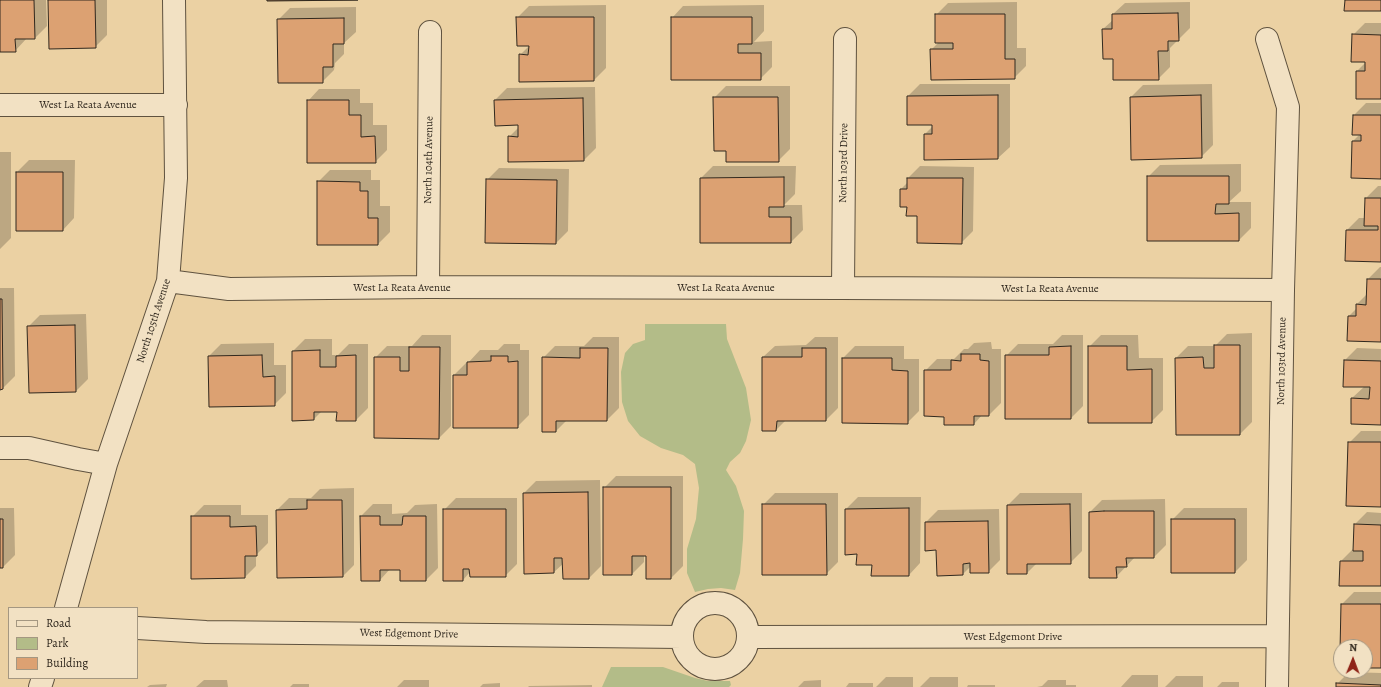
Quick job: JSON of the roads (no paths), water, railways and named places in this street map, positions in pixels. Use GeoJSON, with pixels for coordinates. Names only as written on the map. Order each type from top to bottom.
{"type":"FeatureCollection","features":[{"type":"Feature","properties":{"kind":"street","name":"North 105th Avenue"},"geometry":{"type":"LineString","coordinates":[[66,607],[106,464],[168,280],[176,178],[174,0]]}},
{"type":"Feature","properties":{"kind":"street","name":"North 104th Avenue"},"geometry":{"type":"LineString","coordinates":[[428,287],[430,32]]}},
{"type":"Feature","properties":{"kind":"street","name":"North 103rd Drive"},"geometry":{"type":"LineString","coordinates":[[843,288],[845,39]]}},
{"type":"Feature","properties":{"kind":"street","name":"North 103rd Avenue"},"geometry":{"type":"LineString","coordinates":[[1268,39],[1288,107],[1283,290],[1276,687]]}},
{"type":"Feature","properties":{"kind":"street","name":"West La Reata Avenue"},"geometry":{"type":"LineString","coordinates":[[0,105],[176,105]]}},
{"type":"Feature","properties":{"kind":"street","name":"West La Reata Avenue"},"geometry":{"type":"LineString","coordinates":[[168,280],[229,289],[428,287],[1283,290]]}},
{"type":"Feature","properties":{"kind":"street"},"geometry":{"type":"LineString","coordinates":[[0,448],[29,448],[106,464]]}},
{"type":"Feature","properties":{"kind":"street"},"geometry":{"type":"LineString","coordinates":[[708,604],[720,604],[731,608],[740,615],[746,626],[748,638],[744,651],[735,662],[726,667],[707,669],[695,663],[688,656],[683,646],[682,637],[684,624],[697,608],[708,604]]}},
{"type":"Feature","properties":{"kind":"street","name":"West Edgemont Drive"},"geometry":{"type":"LineString","coordinates":[[138,628],[206,632],[682,637]]}},
{"type":"Feature","properties":{"kind":"street","name":"West Edgemont Drive"},"geometry":{"type":"LineString","coordinates":[[748,638],[1277,636]]}}]}
